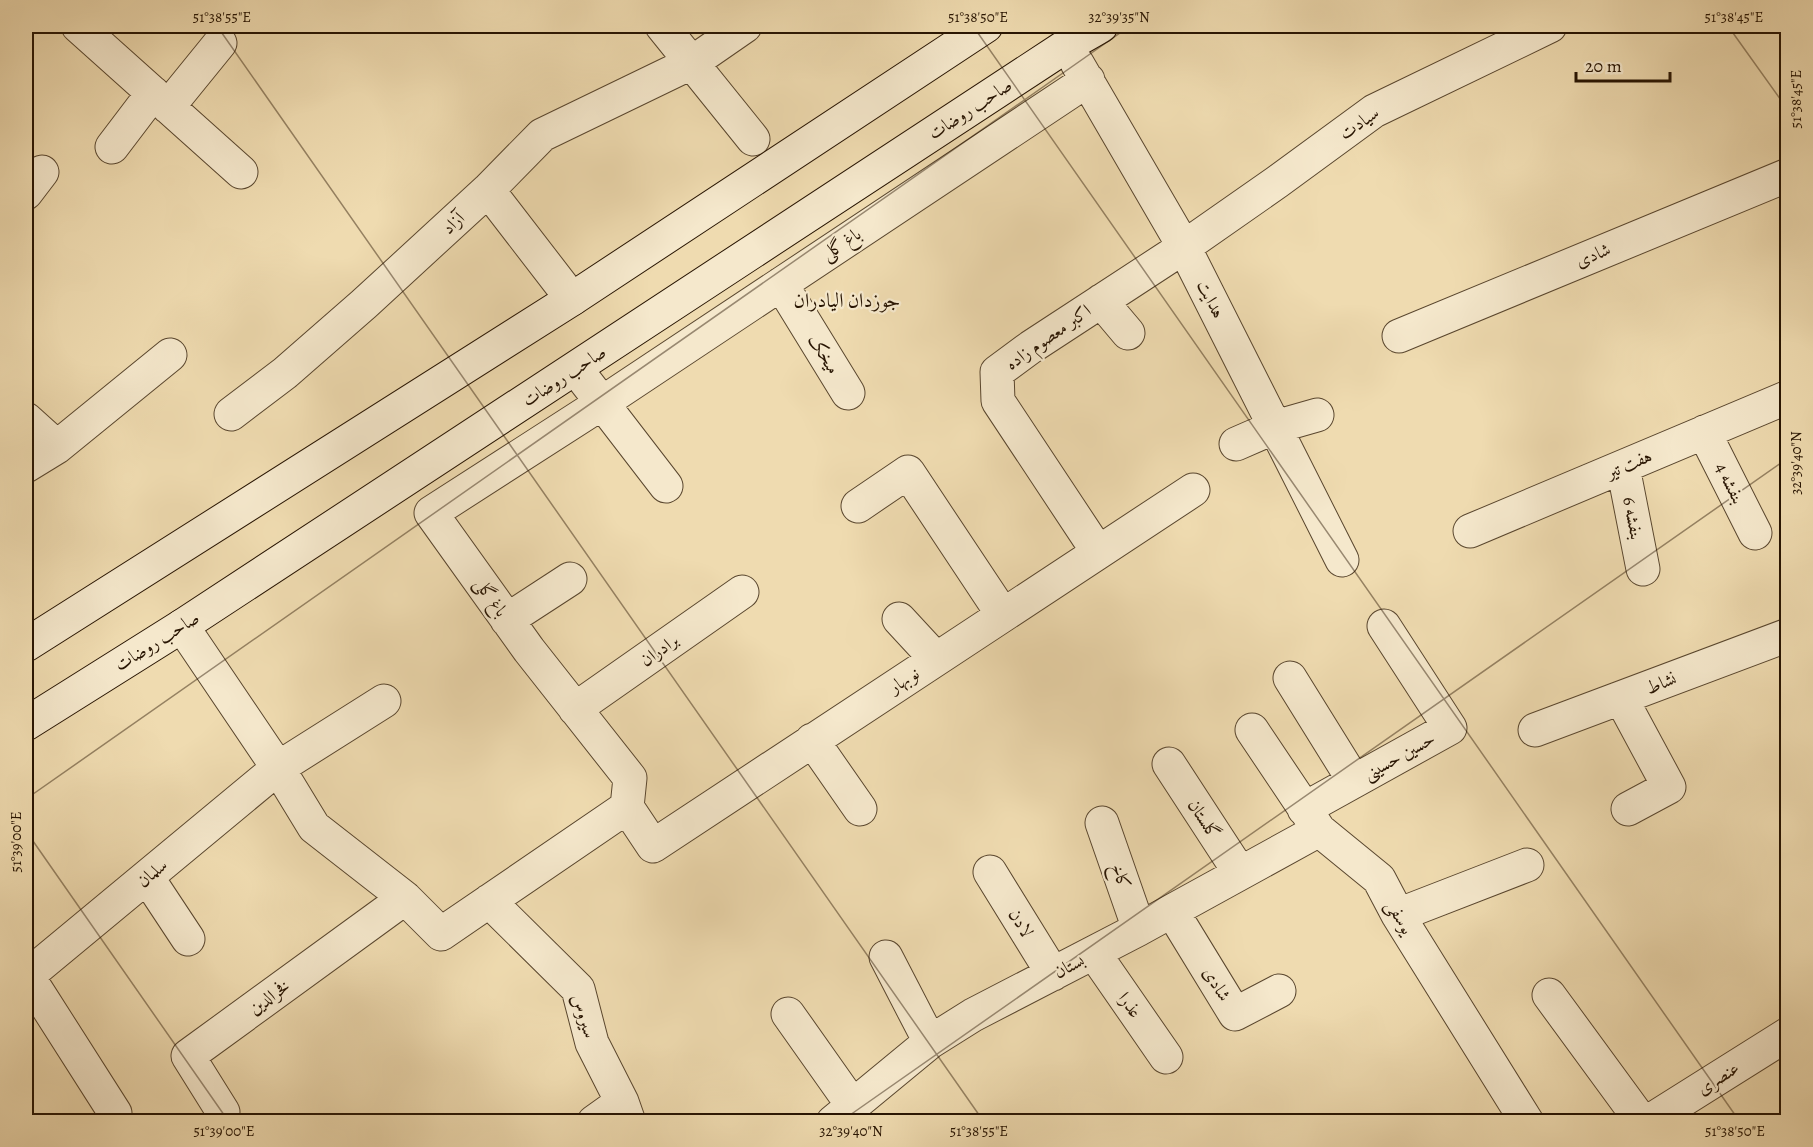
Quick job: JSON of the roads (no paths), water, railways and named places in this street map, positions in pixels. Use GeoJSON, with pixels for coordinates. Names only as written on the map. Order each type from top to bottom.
{"type":"FeatureCollection","features":[{"type":"Feature","properties":{"kind":"street"},"geometry":{"type":"LineString","coordinates":[[78,26],[241,172]]}},
{"type":"Feature","properties":{"kind":"street"},"geometry":{"type":"LineString","coordinates":[[662,26],[753,139]]}},
{"type":"Feature","properties":{"kind":"street","name":"آزاد"},"geometry":{"type":"LineString","coordinates":[[231,414],[285,373],[347,319],[488,190],[542,135],[693,62],[745,26]]}},
{"type":"Feature","properties":{"kind":"street"},"geometry":{"type":"LineString","coordinates":[[26,645],[572,299],[986,26]]}},
{"type":"Feature","properties":{"kind":"street","name":"صاحب روضات"},"geometry":{"type":"LineString","coordinates":[[26,724],[183,626],[1066,46],[1101,26]]}},
{"type":"Feature","properties":{"kind":"street","name":"سیادت"},"geometry":{"type":"LineString","coordinates":[[1184,247],[1374,111],[1550,26]]}},
{"type":"Feature","properties":{"kind":"street"},"geometry":{"type":"LineString","coordinates":[[112,147],[220,43]]}},
{"type":"Feature","properties":{"kind":"street","name":"هدایت"},"geometry":{"type":"LineString","coordinates":[[1066,46],[1184,247],[1342,560]]}},
{"type":"Feature","properties":{"kind":"street","name":"باغ گلی"},"geometry":{"type":"LineString","coordinates":[[627,807],[630,778],[507,620],[431,513],[602,403],[1088,80]]}},
{"type":"Feature","properties":{"kind":"street","name":"شادی"},"geometry":{"type":"LineString","coordinates":[[1399,336],[1788,174]]}},
{"type":"Feature","properties":{"kind":"street"},"geometry":{"type":"LineString","coordinates":[[488,190],[572,299]]}},
{"type":"Feature","properties":{"kind":"street","name":"اکبر معصوم زاده"},"geometry":{"type":"LineString","coordinates":[[1098,552],[998,401],[997,372],[1031,346],[1184,247]]}},
{"type":"Feature","properties":{"kind":"street","name":"میخک"},"geometry":{"type":"LineString","coordinates":[[781,284],[848,393]]}},
{"type":"Feature","properties":{"kind":"street"},"geometry":{"type":"LineString","coordinates":[[1101,301],[1128,333]]}},
{"type":"Feature","properties":{"kind":"street"},"geometry":{"type":"LineString","coordinates":[[26,466],[57,447],[170,355]]}},
{"type":"Feature","properties":{"kind":"street"},"geometry":{"type":"LineString","coordinates":[[576,369],[666,486]]}},
{"type":"Feature","properties":{"kind":"street","name":"هفت تیر"},"geometry":{"type":"LineString","coordinates":[[1470,531],[1788,397]]}},
{"type":"Feature","properties":{"kind":"street"},"geometry":{"type":"LineString","coordinates":[[1236,444],[1275,427],[1317,415]]}},
{"type":"Feature","properties":{"kind":"street"},"geometry":{"type":"LineString","coordinates":[[26,419],[57,447]]}},
{"type":"Feature","properties":{"kind":"street","name":"بنفشه 4"},"geometry":{"type":"LineString","coordinates":[[1704,432],[1755,533]]}},
{"type":"Feature","properties":{"kind":"street","name":"بنفشه 6"},"geometry":{"type":"LineString","coordinates":[[1623,467],[1643,569]]}},
{"type":"Feature","properties":{"kind":"street"},"geometry":{"type":"LineString","coordinates":[[858,506],[908,472],[1003,615]]}},
{"type":"Feature","properties":{"kind":"street","name":"نوبهار"},"geometry":{"type":"LineString","coordinates":[[627,807],[653,846],[1193,490]]}},
{"type":"Feature","properties":{"kind":"street"},"geometry":{"type":"LineString","coordinates":[[507,620],[570,579]]}},
{"type":"Feature","properties":{"kind":"street","name":"برادران"},"geometry":{"type":"LineString","coordinates":[[575,709],[742,591]]}},
{"type":"Feature","properties":{"kind":"street"},"geometry":{"type":"LineString","coordinates":[[899,619],[936,659]]}},
{"type":"Feature","properties":{"kind":"street"},"geometry":{"type":"LineString","coordinates":[[183,626],[278,768],[314,827],[405,898],[441,934],[627,807]]}},
{"type":"Feature","properties":{"kind":"street","name":"حسین حسینی"},"geometry":{"type":"LineString","coordinates":[[1311,819],[1354,781],[1450,728],[1384,626]]}},
{"type":"Feature","properties":{"kind":"street","name":"نشاط"},"geometry":{"type":"LineString","coordinates":[[1534,730],[1788,635]]}},
{"type":"Feature","properties":{"kind":"street"},"geometry":{"type":"LineString","coordinates":[[1290,678],[1354,781]]}},
{"type":"Feature","properties":{"kind":"street"},"geometry":{"type":"LineString","coordinates":[[1621,698],[1669,788],[1628,809]]}},
{"type":"Feature","properties":{"kind":"street","name":"سلمان"},"geometry":{"type":"LineString","coordinates":[[26,976],[278,768],[384,701]]}},
{"type":"Feature","properties":{"kind":"street","name":"یوسفی"},"geometry":{"type":"LineString","coordinates":[[1252,730],[1311,819],[1379,879],[1398,915],[1527,1122]]}},
{"type":"Feature","properties":{"kind":"street"},"geometry":{"type":"LineString","coordinates":[[812,740],[860,809]]}},
{"type":"Feature","properties":{"kind":"street","name":"گلستان"},"geometry":{"type":"LineString","coordinates":[[1168,764],[1240,873]]}},
{"type":"Feature","properties":{"kind":"street","name":"بستان"},"geometry":{"type":"LineString","coordinates":[[843,1114],[930,1042],[973,1015],[1139,929],[1240,873],[1311,819]]}},
{"type":"Feature","properties":{"kind":"street","name":"کاخ"},"geometry":{"type":"LineString","coordinates":[[1102,824],[1139,929]]}},
{"type":"Feature","properties":{"kind":"street"},"geometry":{"type":"LineString","coordinates":[[1398,915],[1527,865]]}},
{"type":"Feature","properties":{"kind":"street","name":"لادن"},"geometry":{"type":"LineString","coordinates":[[990,872],[1053,974]]}},
{"type":"Feature","properties":{"kind":"street"},"geometry":{"type":"LineString","coordinates":[[147,877],[188,939]]}},
{"type":"Feature","properties":{"kind":"street","name":"فخرالدین"},"geometry":{"type":"LineString","coordinates":[[223,1112],[188,1056],[405,898]]}},
{"type":"Feature","properties":{"kind":"street","name":"سیروس"},"geometry":{"type":"LineString","coordinates":[[489,902],[578,989],[592,1043],[626,1112]]}},
{"type":"Feature","properties":{"kind":"street","name":"شادی"},"geometry":{"type":"LineString","coordinates":[[1172,911],[1235,1014],[1279,991]]}},
{"type":"Feature","properties":{"kind":"street","name":"عذرا"},"geometry":{"type":"LineString","coordinates":[[1094,952],[1166,1057]]}},
{"type":"Feature","properties":{"kind":"street"},"geometry":{"type":"LineString","coordinates":[[886,957],[930,1042]]}},
{"type":"Feature","properties":{"kind":"street"},"geometry":{"type":"LineString","coordinates":[[26,976],[115,1113]]}},
{"type":"Feature","properties":{"kind":"street"},"geometry":{"type":"LineString","coordinates":[[1549,995],[1642,1122]]}},
{"type":"Feature","properties":{"kind":"street"},"geometry":{"type":"LineString","coordinates":[[788,1014],[843,1114]]}},
{"type":"Feature","properties":{"kind":"street","name":"عنصری"},"geometry":{"type":"LineString","coordinates":[[1648,1122],[1788,1034]]}},
{"type":"Feature","properties":{"kind":"street"},"geometry":{"type":"LineString","coordinates":[[594,1122],[626,1112]]}},
{"type":"Feature","properties":{"kind":"district","name":"جوزدان الیادران"},"geometry":{"type":"Point","coordinates":[847,300]}}]}
